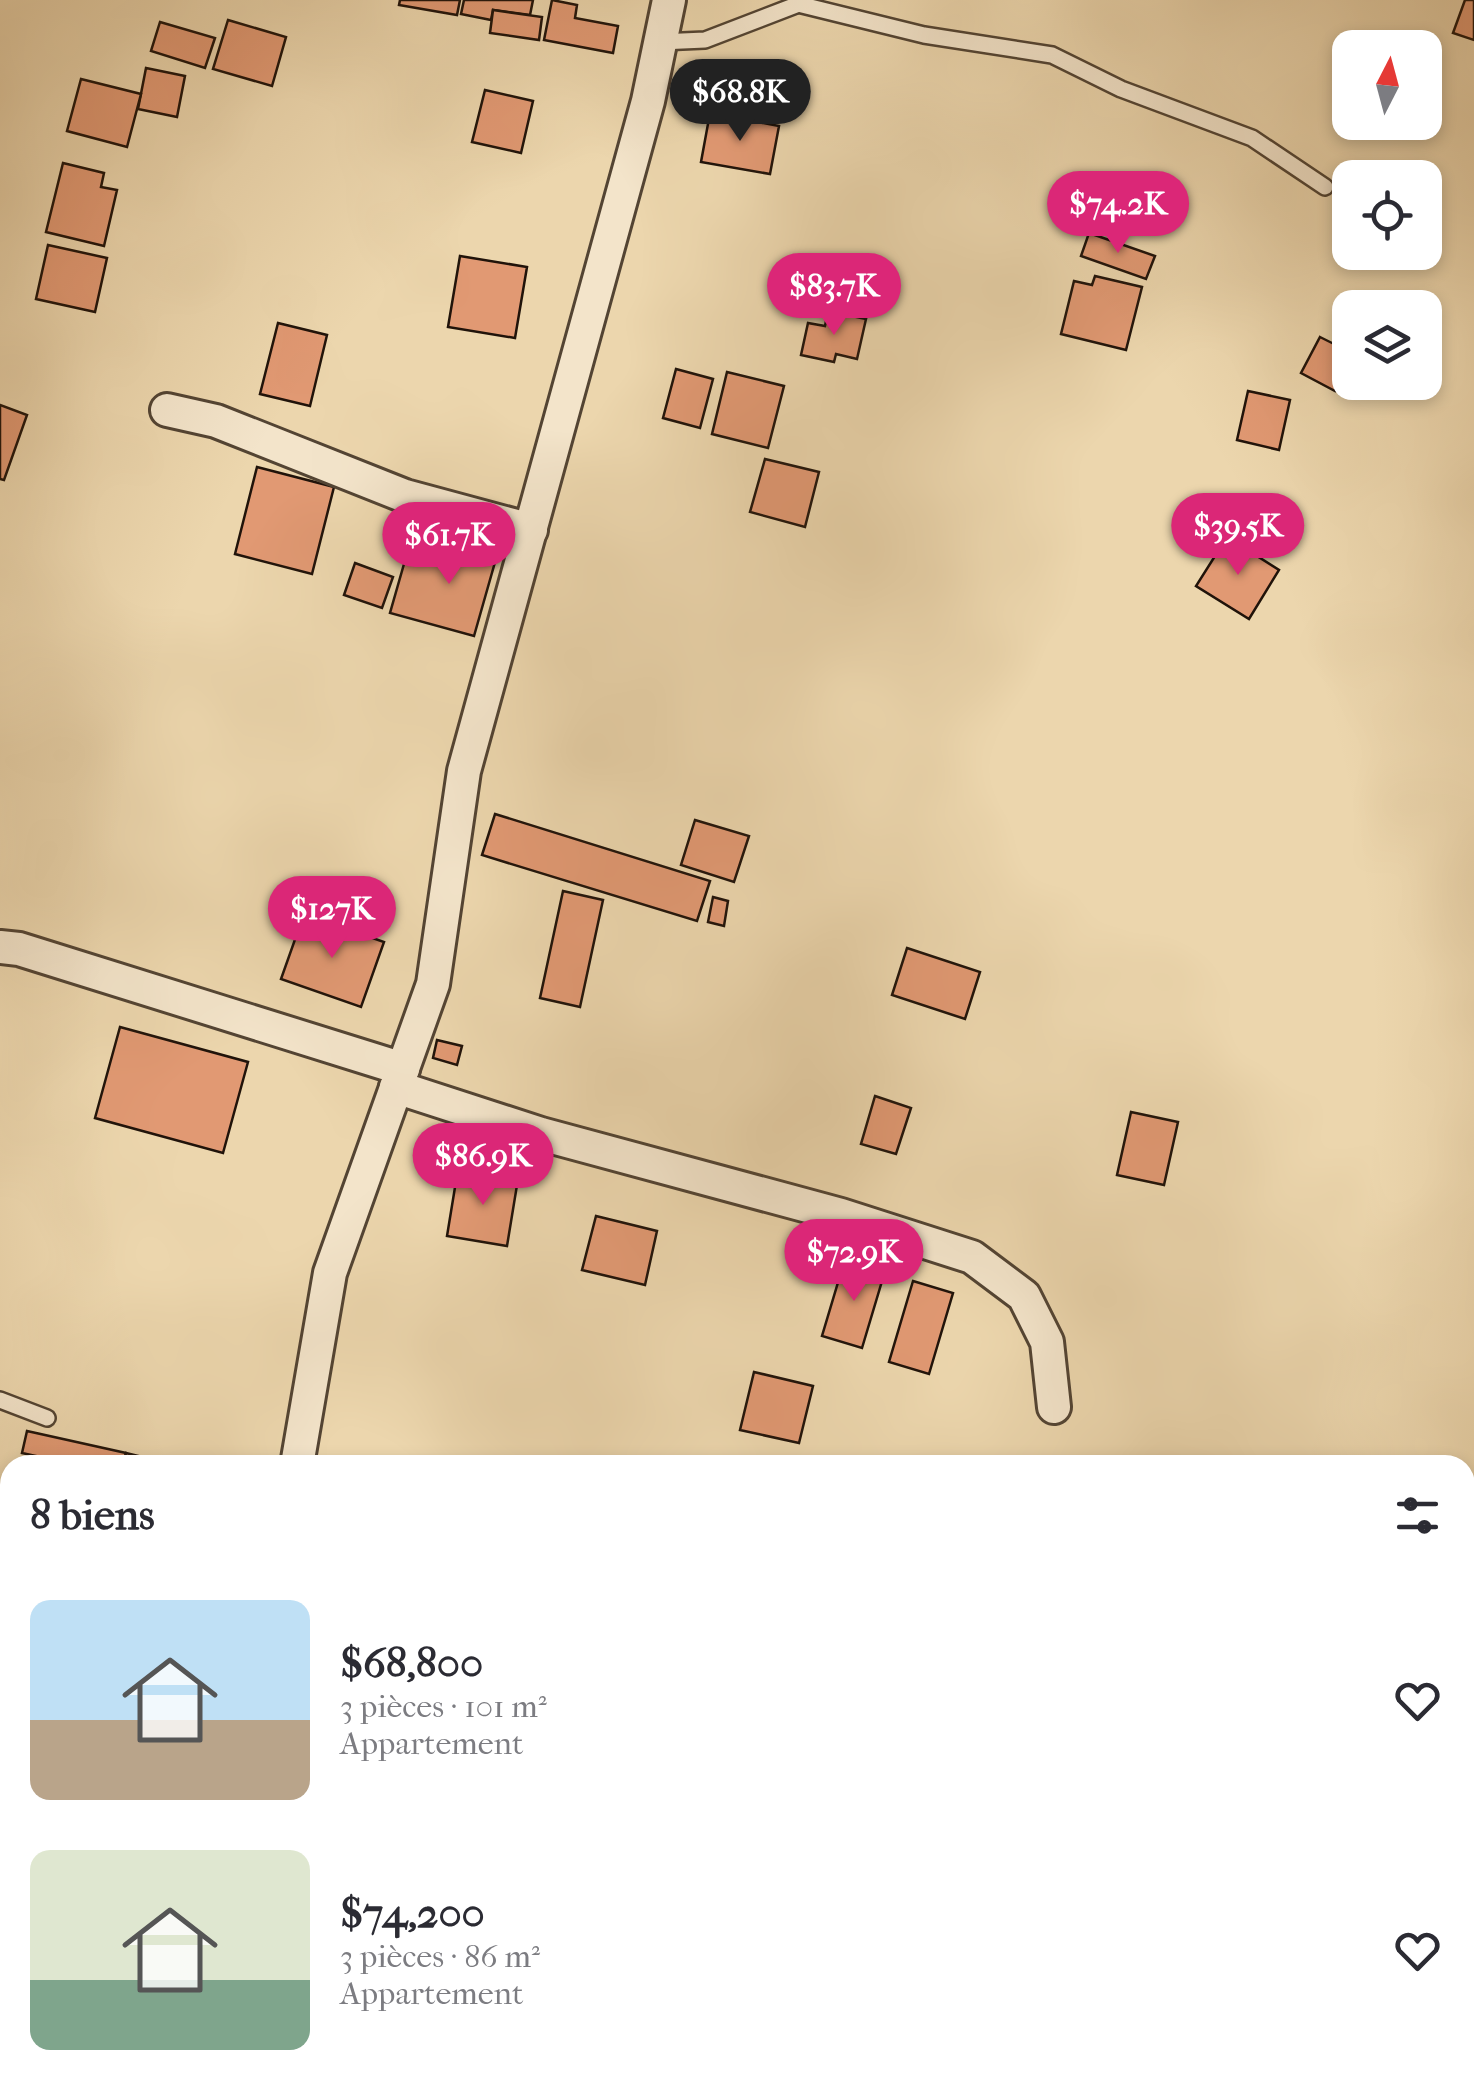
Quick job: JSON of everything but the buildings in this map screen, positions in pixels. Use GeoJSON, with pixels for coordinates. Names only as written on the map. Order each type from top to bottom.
{"type":"FeatureCollection","features":[{"type":"Feature","properties":{"kind":"street"},"geometry":{"type":"LineString","coordinates":[[299,1455],[330,1273],[433,984],[464,770],[670,0]]}},
{"type":"Feature","properties":{"kind":"street"},"geometry":{"type":"LineString","coordinates":[[166,410],[216,421],[405,496],[531,530]]}},
{"type":"Feature","properties":{"kind":"street"},"geometry":{"type":"LineString","coordinates":[[0,947],[400,1078],[541,1134],[841,1215],[972,1257],[1024,1296],[1048,1342],[1054,1407]]}},
{"type":"Feature","properties":{"kind":"lane"},"geometry":{"type":"LineString","coordinates":[[660,42],[705,40],[802,2],[924,34],[1052,55],[1120,89],[1252,138],[1325,187]]}},
{"type":"Feature","properties":{"kind":"lane"},"geometry":{"type":"LineString","coordinates":[[0,1400],[47,1418]]}}]}
